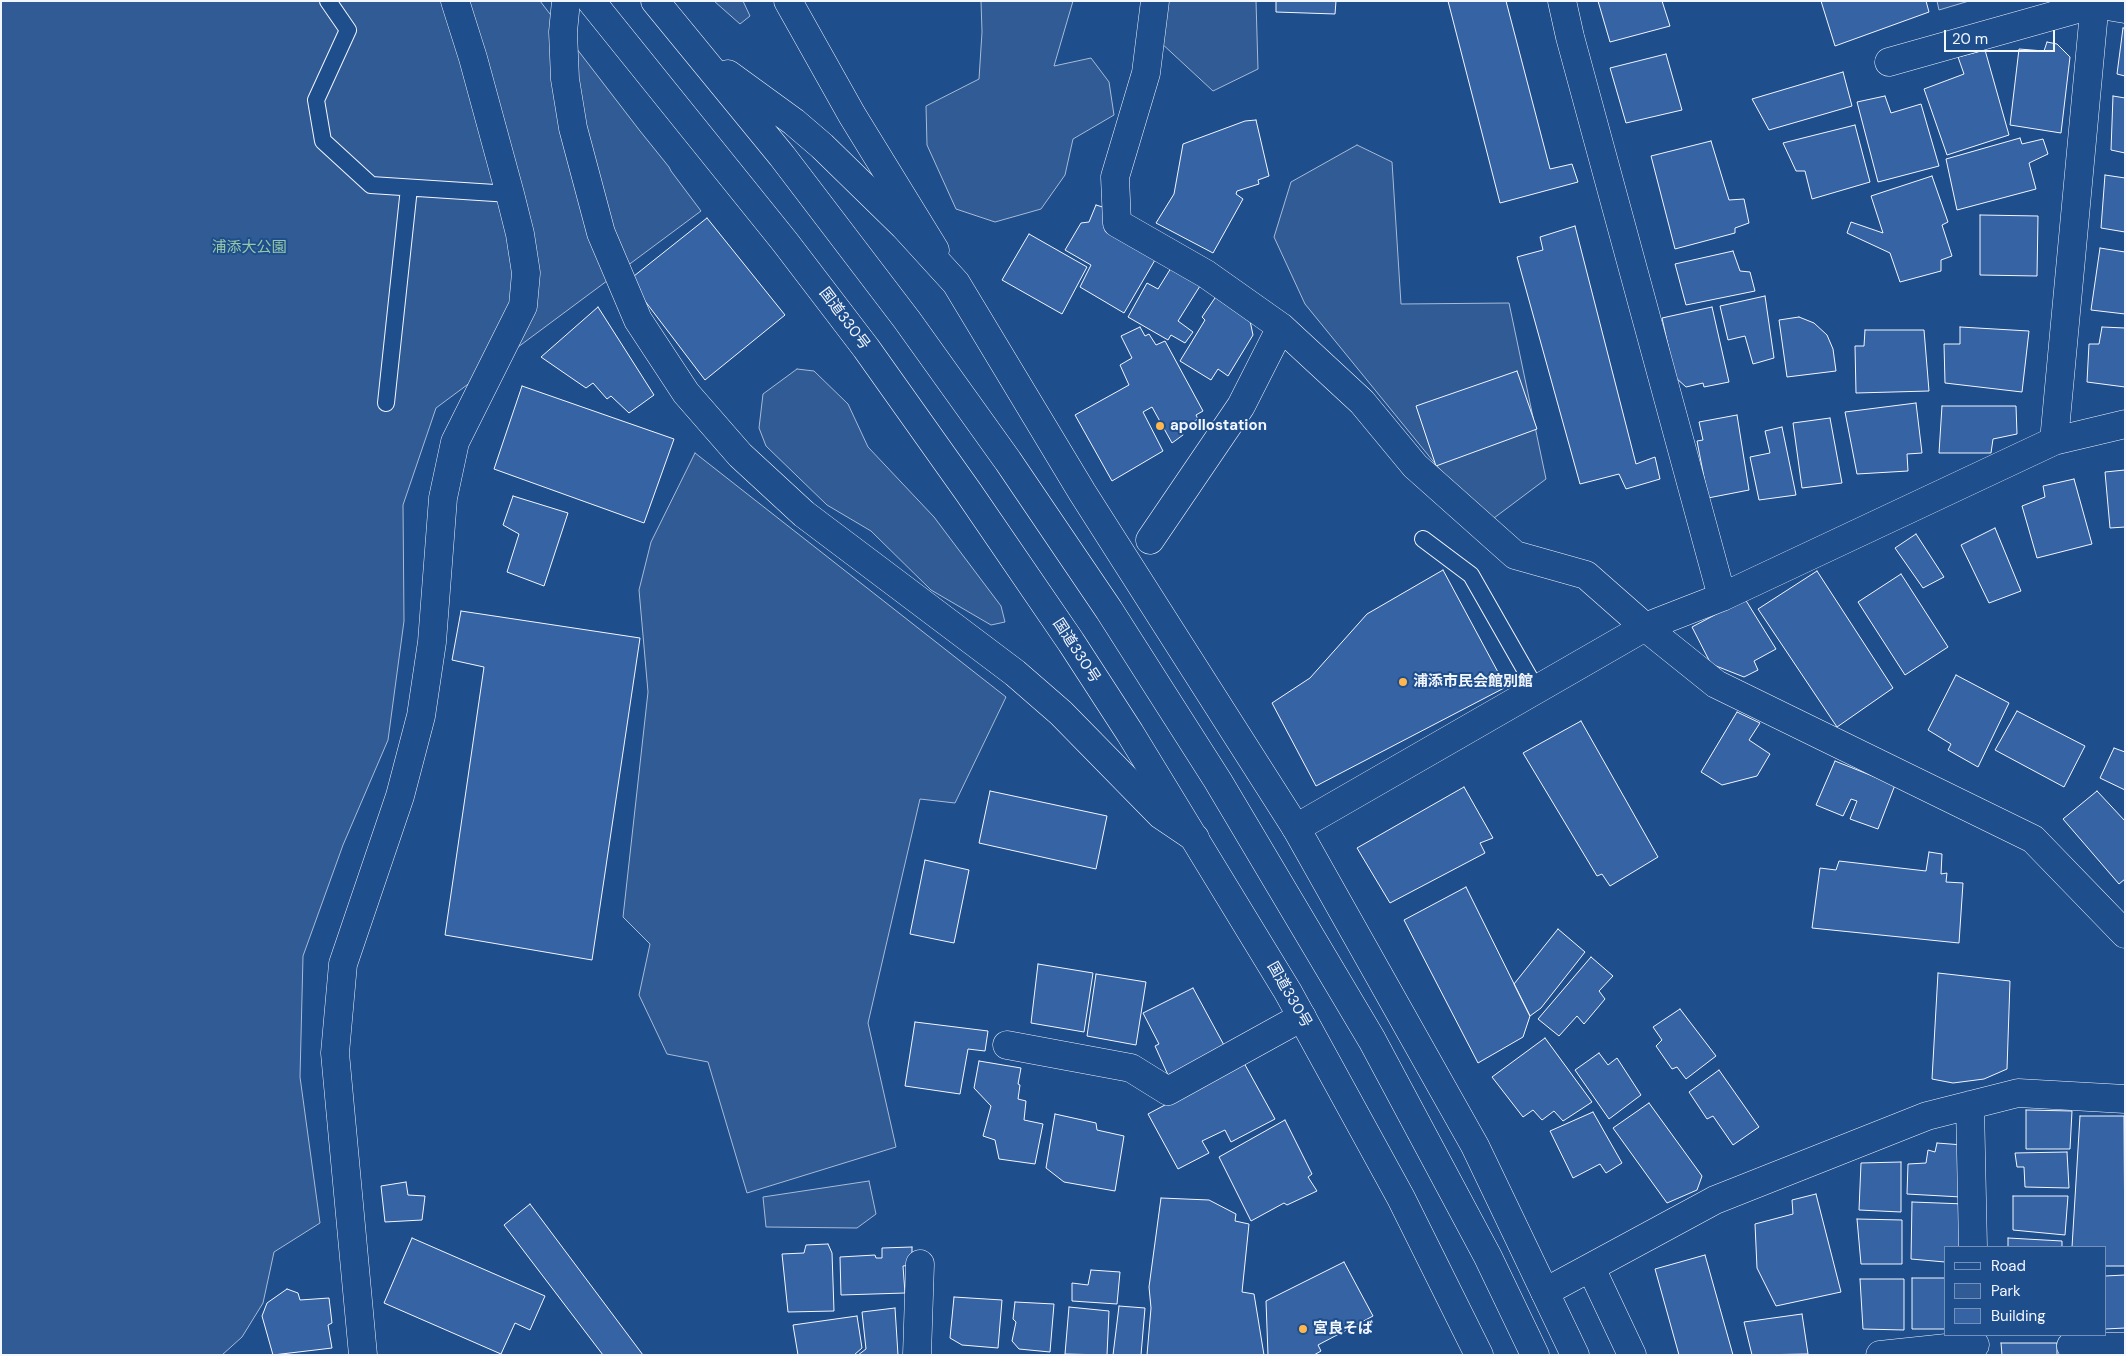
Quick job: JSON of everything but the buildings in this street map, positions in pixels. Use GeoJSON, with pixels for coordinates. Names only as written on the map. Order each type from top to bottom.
{"type":"FeatureCollection","features":[{"type":"Feature","properties":{"kind":"main road"},"geometry":{"type":"LineString","coordinates":[[363,1355],[335,1053],[343,964],[400,796],[421,716],[432,642],[443,498],[455,442],[522,306],[526,273],[520,234],[510,194],[474,58],[455,1]]}},
{"type":"Feature","properties":{"kind":"main road"},"geometry":{"type":"LineString","coordinates":[[566,1],[563,32],[565,79],[573,128],[601,233],[638,320],[686,393],[740,455],[804,514],[1015,673],[1046,699],[1161,815],[1195,838]]}},
{"type":"Feature","properties":{"kind":"main road","name":"国道330号"},"geometry":{"type":"LineString","coordinates":[[591,1],[773,226],[866,348],[969,492],[1071,642],[1195,838],[1302,1017],[1401,1198],[1479,1355]]}},
{"type":"Feature","properties":{"kind":"main road"},"geometry":{"type":"LineString","coordinates":[[654,1],[782,156],[906,320],[1008,461],[1109,610],[1218,781],[1372,1040],[1488,1257],[1536,1355]]}},
{"type":"Feature","properties":{"kind":"main road"},"geometry":{"type":"LineString","coordinates":[[788,1],[852,115],[1082,492],[1296,828],[1474,1146],[1574,1355]]}},
{"type":"Feature","properties":{"kind":"main road"},"geometry":{"type":"LineString","coordinates":[[1155,1],[1146,73],[1115,177],[1117,223],[1206,274],[1281,327],[1362,402],[1415,466],[1515,555],[1586,575],[1644,627],[1716,684],[2033,839],[2125,934]]}},
{"type":"Feature","properties":{"kind":"main road"},"geometry":{"type":"LineString","coordinates":[[1562,1],[1570,37],[1722,597]]}},
{"type":"Feature","properties":{"kind":"main road"},"geometry":{"type":"LineString","coordinates":[[2054,441],[2095,2]]}},
{"type":"Feature","properties":{"kind":"main road"},"geometry":{"type":"LineString","coordinates":[[1889,62],[2095,2],[2125,9]]}},
{"type":"Feature","properties":{"kind":"main road"},"geometry":{"type":"LineString","coordinates":[[698,53],[794,122],[822,146],[904,226],[956,283]]}},
{"type":"Feature","properties":{"kind":"main road"},"geometry":{"type":"LineString","coordinates":[[1150,540],[1241,406],[1281,327]]}},
{"type":"Feature","properties":{"kind":"main road"},"geometry":{"type":"LineString","coordinates":[[1296,828],[1644,627],[1722,597],[2054,441],[2125,424]]}},
{"type":"Feature","properties":{"kind":"main road"},"geometry":{"type":"LineString","coordinates":[[1007,1045],[1131,1068],[1168,1090],[1302,1017]]}},
{"type":"Feature","properties":{"kind":"main road"},"geometry":{"type":"LineString","coordinates":[[1544,1292],[1592,1268],[1715,1200],[1927,1116],[2018,1093],[2125,1099]]}},
{"type":"Feature","properties":{"kind":"main road"},"geometry":{"type":"LineString","coordinates":[[1970,1105],[1973,1246]]}},
{"type":"Feature","properties":{"kind":"main road"},"geometry":{"type":"LineString","coordinates":[[917,1355],[920,1264]]}},
{"type":"Feature","properties":{"kind":"main road"},"geometry":{"type":"LineString","coordinates":[[1592,1268],[1632,1355]]}},
{"type":"Feature","properties":{"kind":"main road"},"geometry":{"type":"LineString","coordinates":[[1880,1355],[1975,1345]]}},
{"type":"Feature","properties":{"kind":"main road"},"geometry":{"type":"LineString","coordinates":[[2071,1346],[2125,1347]]}},
{"type":"Feature","properties":{"kind":"lane"},"geometry":{"type":"LineString","coordinates":[[328,1],[348,30],[316,100],[323,141],[371,185],[510,194]]}},
{"type":"Feature","properties":{"kind":"lane"},"geometry":{"type":"LineString","coordinates":[[386,403],[409,188]]}},
{"type":"Feature","properties":{"kind":"lane"},"geometry":{"type":"LineString","coordinates":[[1423,539],[1471,575],[1536,689]]}},
{"type":"Feature","properties":{"kind":"green space","name":"浦添大公園"},"geometry":{"type":"Polygon","coordinates":[[[1,1],[540,1],[701,211],[436,408],[403,505],[404,621],[388,740],[343,845],[303,956],[300,1077],[320,1223],[274,1252],[263,1303],[242,1337],[222,1355],[1,1355],[1,1]]]}},
{"type":"Feature","properties":{"kind":"green space"},"geometry":{"type":"Polygon","coordinates":[[[714,1],[743,1],[750,16],[740,24],[714,1]]]}},
{"type":"Feature","properties":{"kind":"green space"},"geometry":{"type":"Polygon","coordinates":[[[981,1],[1073,1],[1054,66],[1091,58],[1109,82],[1114,115],[1073,139],[1065,175],[1041,209],[995,222],[956,209],[927,145],[926,106],[979,79],[982,32],[981,1]]]}},
{"type":"Feature","properties":{"kind":"green space"},"geometry":{"type":"Polygon","coordinates":[[[1164,1],[1256,1],[1258,69],[1213,91],[1159,41],[1164,1]]]}},
{"type":"Feature","properties":{"kind":"green space"},"geometry":{"type":"Polygon","coordinates":[[[1937,1],[1969,1],[1939,10],[1937,1]]]}},
{"type":"Feature","properties":{"kind":"green space"},"geometry":{"type":"Polygon","coordinates":[[[1357,145],[1392,162],[1401,304],[1509,303],[1546,479],[1494,518],[1459,493],[1305,304],[1274,237],[1291,182],[1357,145]]]}},
{"type":"Feature","properties":{"kind":"green space"},"geometry":{"type":"Polygon","coordinates":[[[797,369],[814,371],[848,404],[868,447],[934,517],[1001,606],[1005,622],[991,625],[931,590],[871,531],[827,505],[766,446],[759,428],[763,394],[797,369]]]}},
{"type":"Feature","properties":{"kind":"green space"},"geometry":{"type":"Polygon","coordinates":[[[695,453],[1006,697],[955,803],[920,799],[868,1023],[896,1147],[747,1193],[708,1062],[667,1054],[639,995],[650,944],[623,917],[648,692],[639,590],[651,542],[695,453]]]}},
{"type":"Feature","properties":{"kind":"green space"},"geometry":{"type":"Polygon","coordinates":[[[869,1181],[876,1214],[857,1228],[766,1227],[763,1197],[869,1181]]]}},
{"type":"Feature","properties":{"kind":"place","name":"apollostation"},"geometry":{"type":"Point","coordinates":[1160,426]}},
{"type":"Feature","properties":{"kind":"place","name":"浦添市民会館別館"},"geometry":{"type":"Point","coordinates":[1403,682]}},
{"type":"Feature","properties":{"kind":"place","name":"宮良そば"},"geometry":{"type":"Point","coordinates":[1303,1329]}}]}
